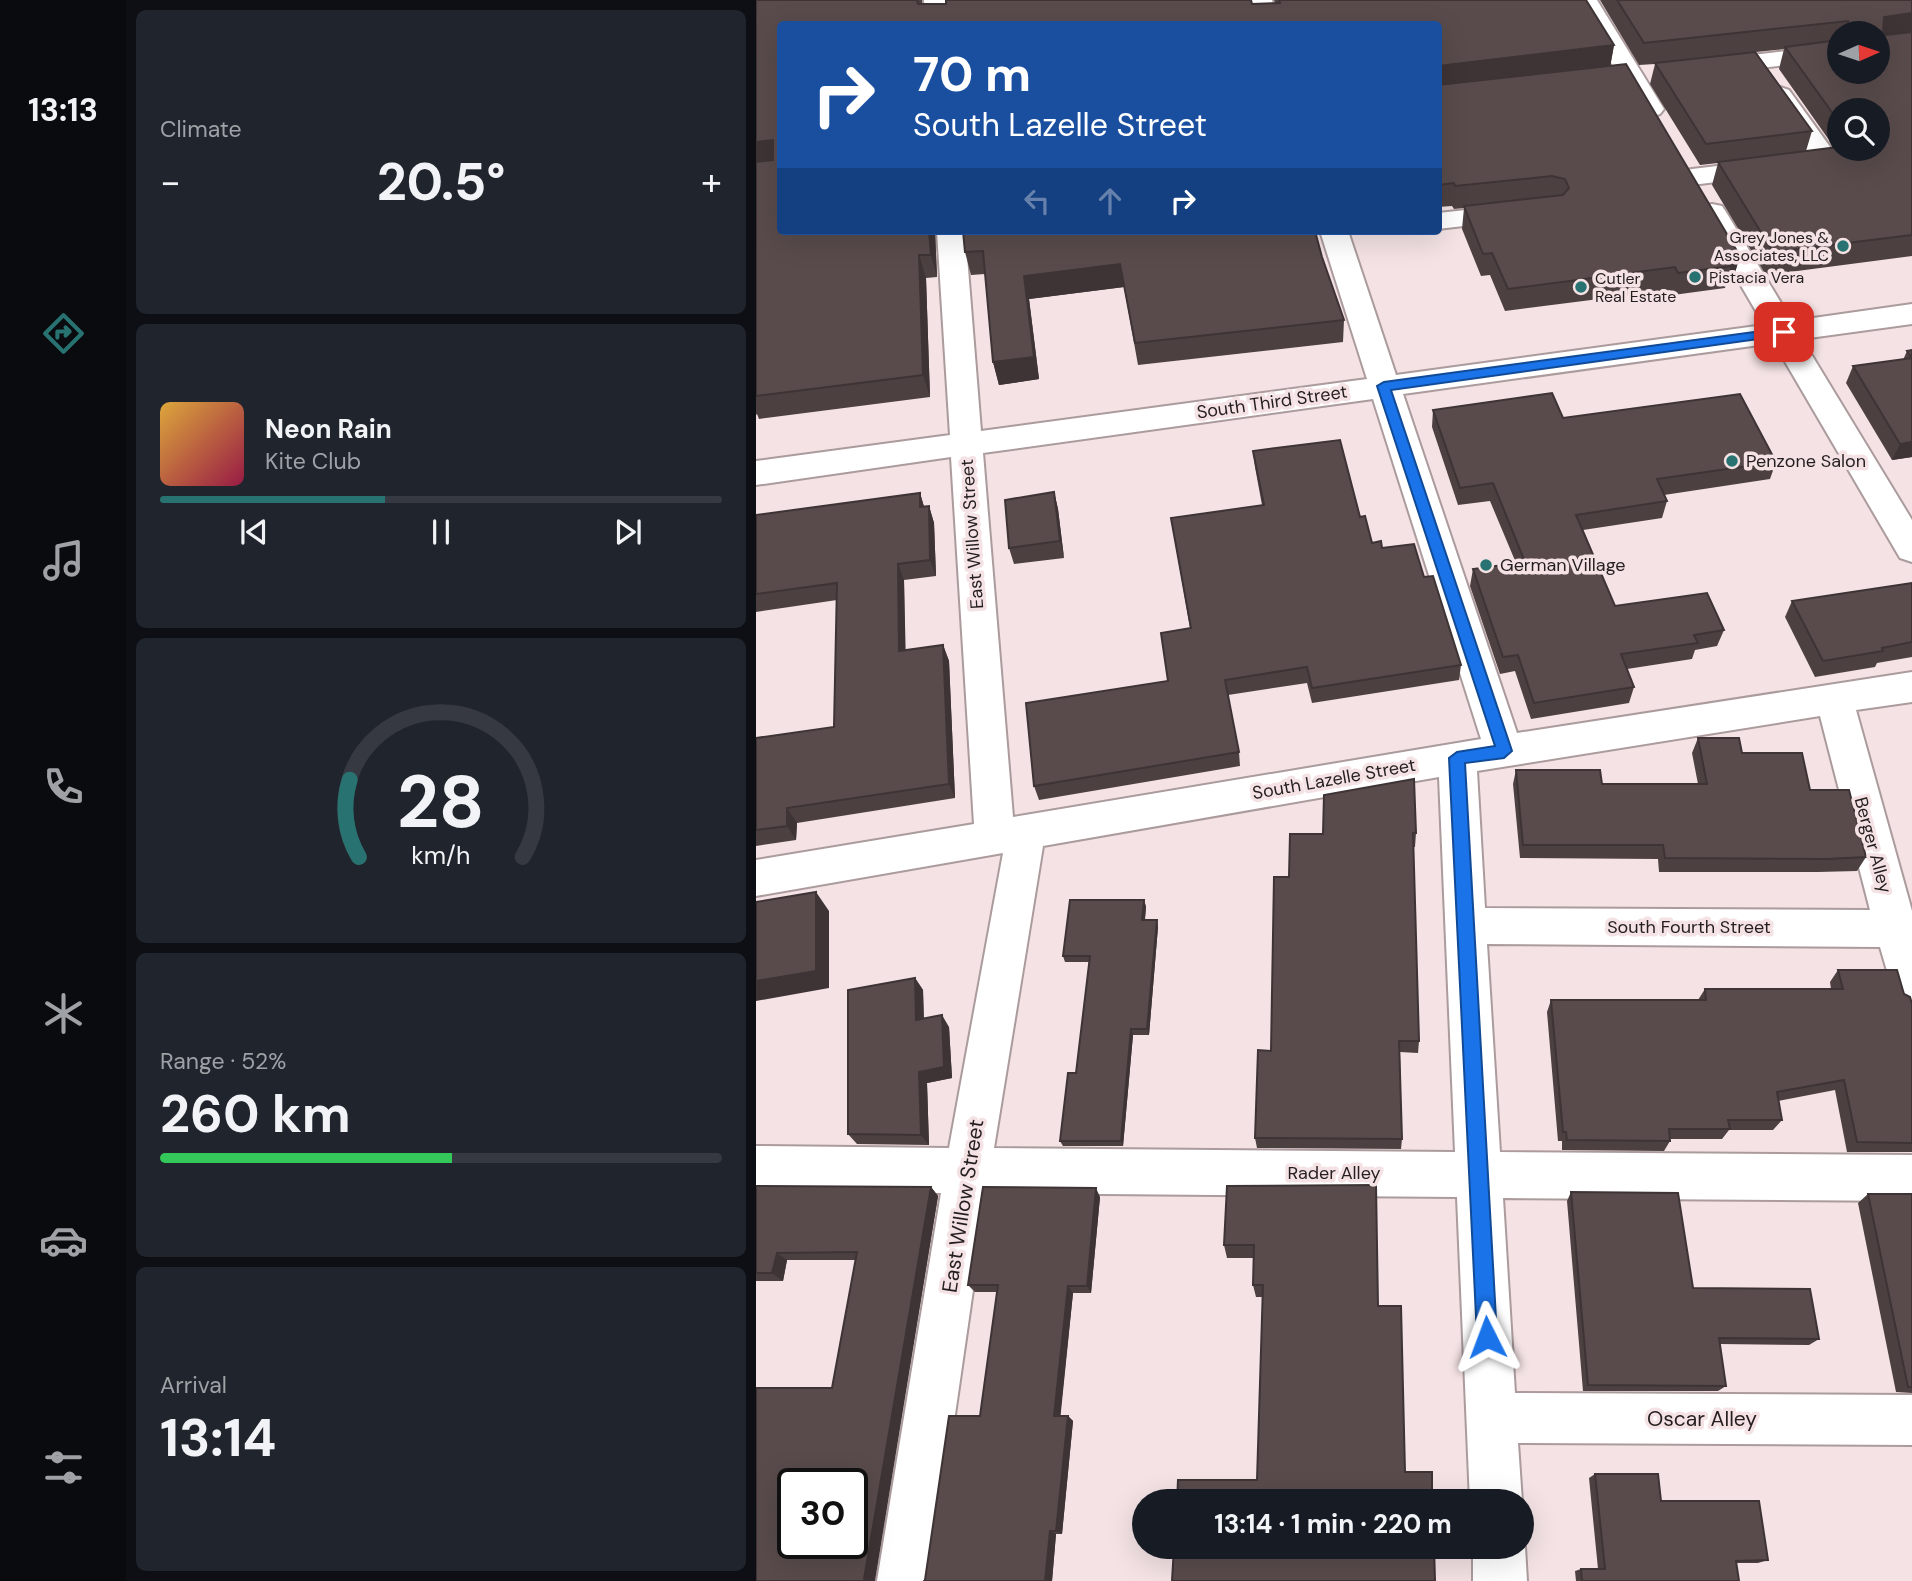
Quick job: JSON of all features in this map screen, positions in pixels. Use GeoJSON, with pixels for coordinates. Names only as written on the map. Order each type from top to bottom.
{"type":"FeatureCollection","features":[{"type":"Feature","properties":{"kind":"street"},"geometry":{"type":"LineString","coordinates":[[936,0],[937,21]]}},
{"type":"Feature","properties":{"kind":"street"},"geometry":{"type":"LineString","coordinates":[[1259,0],[1266,21]]}},
{"type":"Feature","properties":{"kind":"street"},"geometry":{"type":"LineString","coordinates":[[1585,0],[1644,74],[1678,154],[1912,549]]}},
{"type":"Feature","properties":{"kind":"street"},"geometry":{"type":"LineString","coordinates":[[1681,70],[1827,53]]}},
{"type":"Feature","properties":{"kind":"street"},"geometry":{"type":"LineString","coordinates":[[1678,154],[1827,161],[1757,61]]}},
{"type":"Feature","properties":{"kind":"street"},"geometry":{"type":"LineString","coordinates":[[1604,79],[1644,74]]}},
{"type":"Feature","properties":{"kind":"street"},"geometry":{"type":"LineString","coordinates":[[1442,221],[1535,211]]}},
{"type":"Feature","properties":{"kind":"street","name":"East Willow Street"},"geometry":{"type":"LineString","coordinates":[[904,1581],[968,1170],[1011,835],[966,444],[951,235]]}},
{"type":"Feature","properties":{"kind":"street"},"geometry":{"type":"LineString","coordinates":[[1340,235],[1384,386],[1504,751]]}},
{"type":"Feature","properties":{"kind":"street","name":"South Third Street"},"geometry":{"type":"LineString","coordinates":[[756,473],[1912,314]]}},
{"type":"Feature","properties":{"kind":"street","name":"South Lazelle Street"},"geometry":{"type":"LineString","coordinates":[[756,878],[1457,758],[1912,687]]}},
{"type":"Feature","properties":{"kind":"street","name":"Berger Alley"},"geometry":{"type":"LineString","coordinates":[[1834,699],[1903,929],[1912,991]]}},
{"type":"Feature","properties":{"kind":"street"},"geometry":{"type":"LineString","coordinates":[[1457,758],[1495,1489]]}},
{"type":"Feature","properties":{"kind":"street","name":"South Fourth Street"},"geometry":{"type":"LineString","coordinates":[[1466,926],[1903,929]]}},
{"type":"Feature","properties":{"kind":"street","name":"Rader Alley"},"geometry":{"type":"LineString","coordinates":[[756,1168],[1912,1178]]}},
{"type":"Feature","properties":{"kind":"street","name":"Oscar Alley"},"geometry":{"type":"LineString","coordinates":[[1492,1418],[1912,1420]]}},
{"type":"Feature","properties":{"kind":"street"},"geometry":{"type":"LineString","coordinates":[[1499,1559],[1500,1581]]}},
{"type":"Feature","properties":{"kind":"building"},"geometry":{"type":"Polygon","coordinates":[[[756,0],[917,0],[918,4],[946,4],[946,0],[1251,0],[1252,4],[1280,3],[1279,0],[1586,0],[1614,45],[1442,66],[1442,21],[777,21],[777,235],[929,235],[931,255],[919,255],[923,375],[756,396],[756,162],[773,160],[773,140],[756,142],[756,0]]]}},
{"type":"Feature","properties":{"kind":"building"},"geometry":{"type":"Polygon","coordinates":[[[1617,0],[1912,0],[1912,13],[1884,17],[1884,21],[1827,21],[1827,23],[1644,43],[1617,0]]]}},
{"type":"Feature","properties":{"kind":"building"},"geometry":{"type":"Polygon","coordinates":[[[1912,32],[1912,235],[1773,252],[1718,162],[1827,148],[1827,161],[1890,161],[1890,98],[1827,98],[1827,105],[1785,47],[1827,42],[1827,84],[1890,84],[1890,35],[1912,32]]]}},
{"type":"Feature","properties":{"kind":"building"},"geometry":{"type":"Polygon","coordinates":[[[1755,52],[1812,131],[1706,144],[1655,63],[1755,52]]]}},
{"type":"Feature","properties":{"kind":"building"},"geometry":{"type":"Polygon","coordinates":[[[1626,64],[1740,256],[1727,258],[1731,266],[1678,273],[1675,267],[1508,289],[1492,253],[1483,254],[1464,206],[1563,195],[1569,188],[1565,179],[1552,176],[1455,186],[1454,183],[1442,184],[1442,85],[1626,64]]]}},
{"type":"Feature","properties":{"kind":"building"},"geometry":{"type":"Polygon","coordinates":[[[963,235],[1316,235],[1344,320],[1135,343],[1120,264],[1024,276],[1034,357],[993,362],[983,251],[965,252],[963,235]]]}},
{"type":"Feature","properties":{"kind":"building"},"geometry":{"type":"Polygon","coordinates":[[[1912,358],[1912,442],[1900,444],[1853,366],[1912,358]]]}},
{"type":"Feature","properties":{"kind":"building"},"geometry":{"type":"Polygon","coordinates":[[[1552,393],[1563,418],[1740,394],[1776,462],[1657,479],[1667,501],[1576,515],[1615,606],[1707,593],[1724,630],[1694,635],[1698,643],[1621,654],[1634,687],[1534,703],[1518,655],[1503,657],[1473,569],[1525,562],[1493,483],[1460,488],[1433,410],[1552,393]]]}},
{"type":"Feature","properties":{"kind":"building"},"geometry":{"type":"Polygon","coordinates":[[[1340,440],[1360,517],[1365,516],[1372,543],[1381,541],[1382,548],[1414,544],[1424,577],[1433,576],[1461,665],[1312,688],[1307,667],[1225,680],[1239,752],[1034,786],[1026,703],[1168,681],[1161,633],[1191,628],[1171,518],[1264,505],[1253,451],[1340,440]]]}},
{"type":"Feature","properties":{"kind":"building"},"geometry":{"type":"Polygon","coordinates":[[[1054,492],[1060,541],[1009,548],[1005,500],[1054,492]]]}},
{"type":"Feature","properties":{"kind":"building"},"geometry":{"type":"Polygon","coordinates":[[[920,493],[920,507],[929,506],[930,560],[898,564],[899,651],[943,645],[949,784],[787,808],[787,826],[756,830],[756,738],[834,727],[837,583],[756,594],[756,515],[920,493]]]}},
{"type":"Feature","properties":{"kind":"building"},"geometry":{"type":"Polygon","coordinates":[[[1912,583],[1912,642],[1882,648],[1883,651],[1823,661],[1792,601],[1912,583]]]}},
{"type":"Feature","properties":{"kind":"building"},"geometry":{"type":"Polygon","coordinates":[[[1698,738],[1739,738],[1742,753],[1802,753],[1810,790],[1849,790],[1866,857],[1665,858],[1663,845],[1523,845],[1516,770],[1600,770],[1602,784],[1707,784],[1698,738]]]}},
{"type":"Feature","properties":{"kind":"building"},"geometry":{"type":"Polygon","coordinates":[[[1414,779],[1419,1041],[1399,1041],[1402,1139],[1255,1138],[1258,1050],[1271,1051],[1274,877],[1289,877],[1290,834],[1323,834],[1324,795],[1414,779]]]}},
{"type":"Feature","properties":{"kind":"building"},"geometry":{"type":"Polygon","coordinates":[[[816,892],[816,971],[756,981],[756,902],[816,892]]]}},
{"type":"Feature","properties":{"kind":"building"},"geometry":{"type":"Polygon","coordinates":[[[1070,900],[1144,900],[1142,920],[1157,920],[1147,1029],[1131,1029],[1121,1141],[1060,1141],[1068,1073],[1076,1073],[1090,956],[1063,956],[1070,900]]]}},
{"type":"Feature","properties":{"kind":"building"},"geometry":{"type":"Polygon","coordinates":[[[1838,970],[1897,970],[1904,994],[1910,997],[1912,1143],[1857,1142],[1844,1080],[1777,1092],[1782,1120],[1728,1120],[1730,1129],[1669,1129],[1670,1141],[1567,1140],[1566,1132],[1563,1132],[1551,1000],[1706,1000],[1705,989],[1843,989],[1838,970]]]}},
{"type":"Feature","properties":{"kind":"building"},"geometry":{"type":"Polygon","coordinates":[[[915,978],[916,1020],[942,1015],[944,1067],[919,1072],[921,1135],[848,1134],[848,990],[915,978]]]}},
{"type":"Feature","properties":{"kind":"building"},"geometry":{"type":"Polygon","coordinates":[[[1376,1185],[1378,1306],[1401,1306],[1405,1472],[1432,1472],[1432,1489],[1178,1489],[1178,1480],[1257,1480],[1263,1285],[1253,1285],[1254,1245],[1224,1245],[1227,1186],[1376,1185]]]}},
{"type":"Feature","properties":{"kind":"building"},"geometry":{"type":"Polygon","coordinates":[[[756,1186],[931,1187],[868,1556],[868,1468],[777,1468],[777,1559],[867,1559],[864,1579],[866,1581],[756,1581],[756,1388],[832,1388],[857,1252],[777,1253],[772,1273],[756,1273],[756,1186]]]}},
{"type":"Feature","properties":{"kind":"building"},"geometry":{"type":"Polygon","coordinates":[[[983,1187],[1096,1188],[1087,1286],[1068,1286],[1054,1416],[1068,1416],[1056,1531],[1050,1531],[1045,1581],[924,1581],[949,1416],[980,1416],[998,1285],[968,1285],[983,1187]]]}},
{"type":"Feature","properties":{"kind":"building"},"geometry":{"type":"Polygon","coordinates":[[[1571,1192],[1678,1193],[1693,1288],[1810,1289],[1819,1339],[1719,1338],[1726,1386],[1588,1385],[1571,1192]]]}},
{"type":"Feature","properties":{"kind":"building"},"geometry":{"type":"Polygon","coordinates":[[[1868,1194],[1912,1194],[1912,1387],[1908,1387],[1868,1194]]]}},
{"type":"Feature","properties":{"kind":"building"},"geometry":{"type":"Polygon","coordinates":[[[1595,1474],[1658,1474],[1661,1501],[1759,1501],[1768,1560],[1736,1561],[1739,1581],[1582,1581],[1581,1569],[1605,1569],[1595,1474]]]}},
{"type":"Feature","properties":{"kind":"building"},"geometry":{"type":"Polygon","coordinates":[[[1173,1559],[1434,1559],[1435,1581],[1172,1581],[1173,1559]]]}},
{"type":"Feature","properties":{"kind":"place","name":"Grey Jones & Associates, LLC"},"geometry":{"type":"Point","coordinates":[1843,246]}},
{"type":"Feature","properties":{"kind":"place","name":"Pistacia Vera"},"geometry":{"type":"Point","coordinates":[1695,277]}},
{"type":"Feature","properties":{"kind":"place","name":"Cutler Real Estate"},"geometry":{"type":"Point","coordinates":[1581,287]}},
{"type":"Feature","properties":{"kind":"place","name":"Penzone Salon"},"geometry":{"type":"Point","coordinates":[1732,461]}},
{"type":"Feature","properties":{"kind":"place","name":"German Village"},"geometry":{"type":"Point","coordinates":[1486,565]}},
{"type":"Feature","properties":{"kind":"route"},"geometry":{"type":"LineString","coordinates":[[1487,1337],[1457,758],[1504,751],[1384,386],[1784,332]]}}]}
